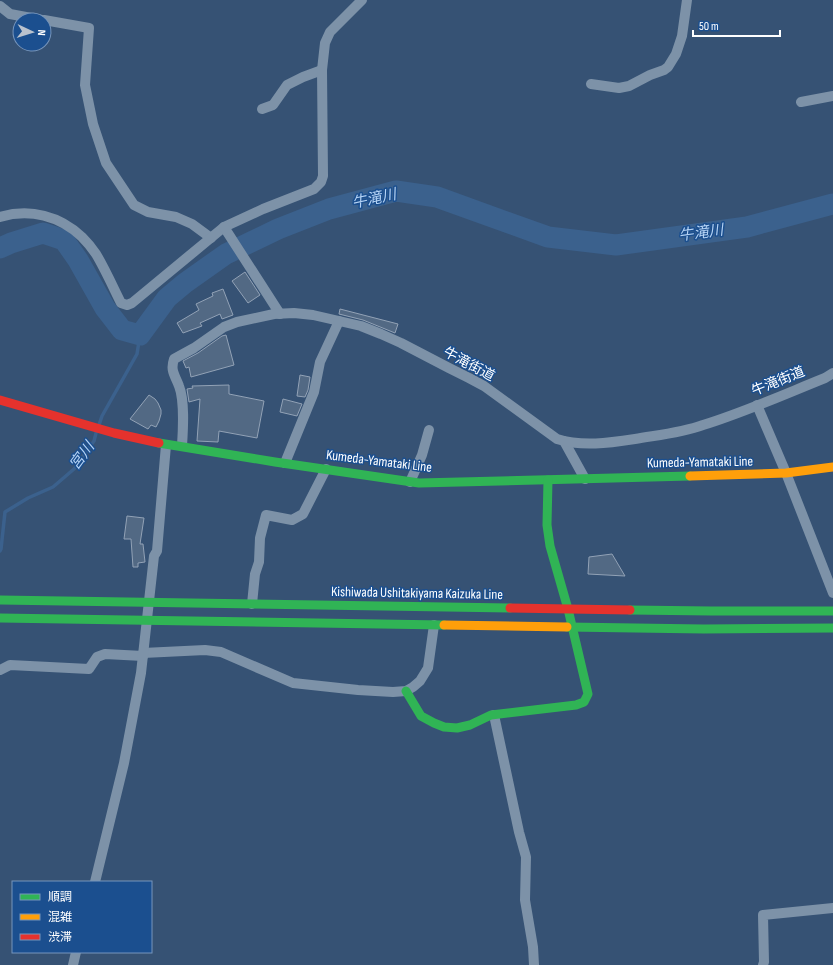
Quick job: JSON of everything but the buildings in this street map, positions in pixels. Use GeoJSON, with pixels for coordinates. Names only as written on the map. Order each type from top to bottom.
{"type":"FeatureCollection","features":[{"type":"Feature","properties":{"kind":"main road","name":"Kumeda-Yamataki Line"},"geometry":{"type":"LineString","coordinates":[[0,400],[114,433],[166,444],[419,483],[786,473],[833,467]]}},
{"type":"Feature","properties":{"kind":"main road"},"geometry":{"type":"LineString","coordinates":[[406,691],[421,716],[434,723],[457,728],[470,725],[494,714],[584,702],[588,694],[568,609],[550,546],[547,525],[548,480]]}},
{"type":"Feature","properties":{"kind":"main road","name":"Kishiwada Ushitakiyama Kaizuka Line"},"geometry":{"type":"LineString","coordinates":[[0,600],[711,611],[833,611]]}},
{"type":"Feature","properties":{"kind":"main road"},"geometry":{"type":"LineString","coordinates":[[0,618],[704,629],[833,628]]}},
{"type":"Feature","properties":{"kind":"street"},"geometry":{"type":"LineString","coordinates":[[0,217],[9,214],[27,213],[43,215],[59,220],[74,230],[87,242],[95,253],[121,303],[127,305],[132,303],[224,227],[263,209],[314,189],[321,182],[324,176],[322,70],[325,43],[330,32],[362,0]]}},
{"type":"Feature","properties":{"kind":"street"},"geometry":{"type":"LineString","coordinates":[[591,84],[619,88],[629,86],[668,67],[676,54],[682,36],[687,0]]}},
{"type":"Feature","properties":{"kind":"street"},"geometry":{"type":"LineString","coordinates":[[0,6],[12,14]]}},
{"type":"Feature","properties":{"kind":"street"},"geometry":{"type":"LineString","coordinates":[[52,22],[88,28],[84,85],[93,124],[106,163],[134,205],[148,212],[176,217],[192,224],[211,238]]}},
{"type":"Feature","properties":{"kind":"street"},"geometry":{"type":"LineString","coordinates":[[262,109],[274,105],[287,85],[322,70]]}},
{"type":"Feature","properties":{"kind":"street"},"geometry":{"type":"LineString","coordinates":[[801,102],[833,96]]}},
{"type":"Feature","properties":{"kind":"street"},"geometry":{"type":"LineString","coordinates":[[224,227],[280,314]]}},
{"type":"Feature","properties":{"kind":"street","name":"牛滝街道"},"geometry":{"type":"LineString","coordinates":[[182,446],[184,426],[182,404],[180,388],[172,365],[174,359],[224,328],[237,322],[280,314],[294,313],[313,315],[361,326],[401,343],[479,383],[552,436],[564,441],[606,443],[703,426],[825,378],[833,373]]}},
{"type":"Feature","properties":{"kind":"street"},"geometry":{"type":"LineString","coordinates":[[285,463],[314,392],[320,362],[339,321]]}},
{"type":"Feature","properties":{"kind":"street"},"geometry":{"type":"LineString","coordinates":[[757,405],[786,473],[833,593]]}},
{"type":"Feature","properties":{"kind":"street"},"geometry":{"type":"LineString","coordinates":[[410,482],[422,455],[429,430]]}},
{"type":"Feature","properties":{"kind":"street"},"geometry":{"type":"LineString","coordinates":[[564,441],[585,479]]}},
{"type":"Feature","properties":{"kind":"street"},"geometry":{"type":"LineString","coordinates":[[95,881],[124,763],[141,673],[154,556],[157,551],[166,444]]}},
{"type":"Feature","properties":{"kind":"street"},"geometry":{"type":"LineString","coordinates":[[252,604],[255,574],[260,562],[260,538],[266,515],[292,520],[303,514],[326,469]]}},
{"type":"Feature","properties":{"kind":"street"},"geometry":{"type":"LineString","coordinates":[[0,670],[10,664],[89,669],[97,657],[105,654],[143,654],[205,650],[221,652],[293,683],[358,690],[393,692],[406,691],[420,681],[428,668],[434,625]]}},
{"type":"Feature","properties":{"kind":"street"},"geometry":{"type":"LineString","coordinates":[[494,714],[519,832],[526,857],[524,900],[533,948],[534,965]]}},
{"type":"Feature","properties":{"kind":"street"},"geometry":{"type":"LineString","coordinates":[[763,965],[763,915],[833,908]]}},
{"type":"Feature","properties":{"kind":"street"},"geometry":{"type":"LineString","coordinates":[[73,965],[76,953]]}},
{"type":"Feature","properties":{"kind":"waterway","name":"牛滝川"},"geometry":{"type":"LineString","coordinates":[[0,248],[43,233],[64,240],[78,260],[105,308],[122,330],[140,335],[167,298],[185,283],[226,254],[278,229],[329,209],[396,191],[437,197],[548,237],[616,245],[747,227],[833,204]]}},
{"type":"Feature","properties":{"kind":"waterway","name":"宮川"},"geometry":{"type":"LineString","coordinates":[[99,425],[102,416],[137,354],[140,335]]}},
{"type":"Feature","properties":{"kind":"waterway","name":"宮川"},"geometry":{"type":"LineString","coordinates":[[0,551],[5,512],[28,498],[53,487],[74,469],[94,441],[96,433]]}},
{"type":"Feature","properties":{"kind":"traffic: fast"},"geometry":{"type":"LineString","coordinates":[[159,443],[419,483],[690,476]]}},
{"type":"Feature","properties":{"kind":"traffic: fast"},"geometry":{"type":"LineString","coordinates":[[406,691],[421,716],[444,727],[457,728],[470,725],[491,715],[576,705],[584,702],[588,694],[568,609],[550,546],[547,525],[548,480]]}},
{"type":"Feature","properties":{"kind":"traffic: fast"},"geometry":{"type":"LineString","coordinates":[[0,600],[510,608]]}},
{"type":"Feature","properties":{"kind":"traffic: fast"},"geometry":{"type":"LineString","coordinates":[[630,610],[833,611]]}},
{"type":"Feature","properties":{"kind":"traffic: fast"},"geometry":{"type":"LineString","coordinates":[[0,618],[444,625]]}},
{"type":"Feature","properties":{"kind":"traffic: fast"},"geometry":{"type":"LineString","coordinates":[[567,627],[704,629],[833,628]]}},
{"type":"Feature","properties":{"kind":"traffic: slow"},"geometry":{"type":"LineString","coordinates":[[690,476],[786,473],[833,467]]}},
{"type":"Feature","properties":{"kind":"traffic: slow"},"geometry":{"type":"LineString","coordinates":[[444,625],[567,627]]}},
{"type":"Feature","properties":{"kind":"traffic: jam"},"geometry":{"type":"LineString","coordinates":[[0,400],[114,433],[159,443]]}},
{"type":"Feature","properties":{"kind":"traffic: jam"},"geometry":{"type":"LineString","coordinates":[[510,608],[630,610]]}}]}
